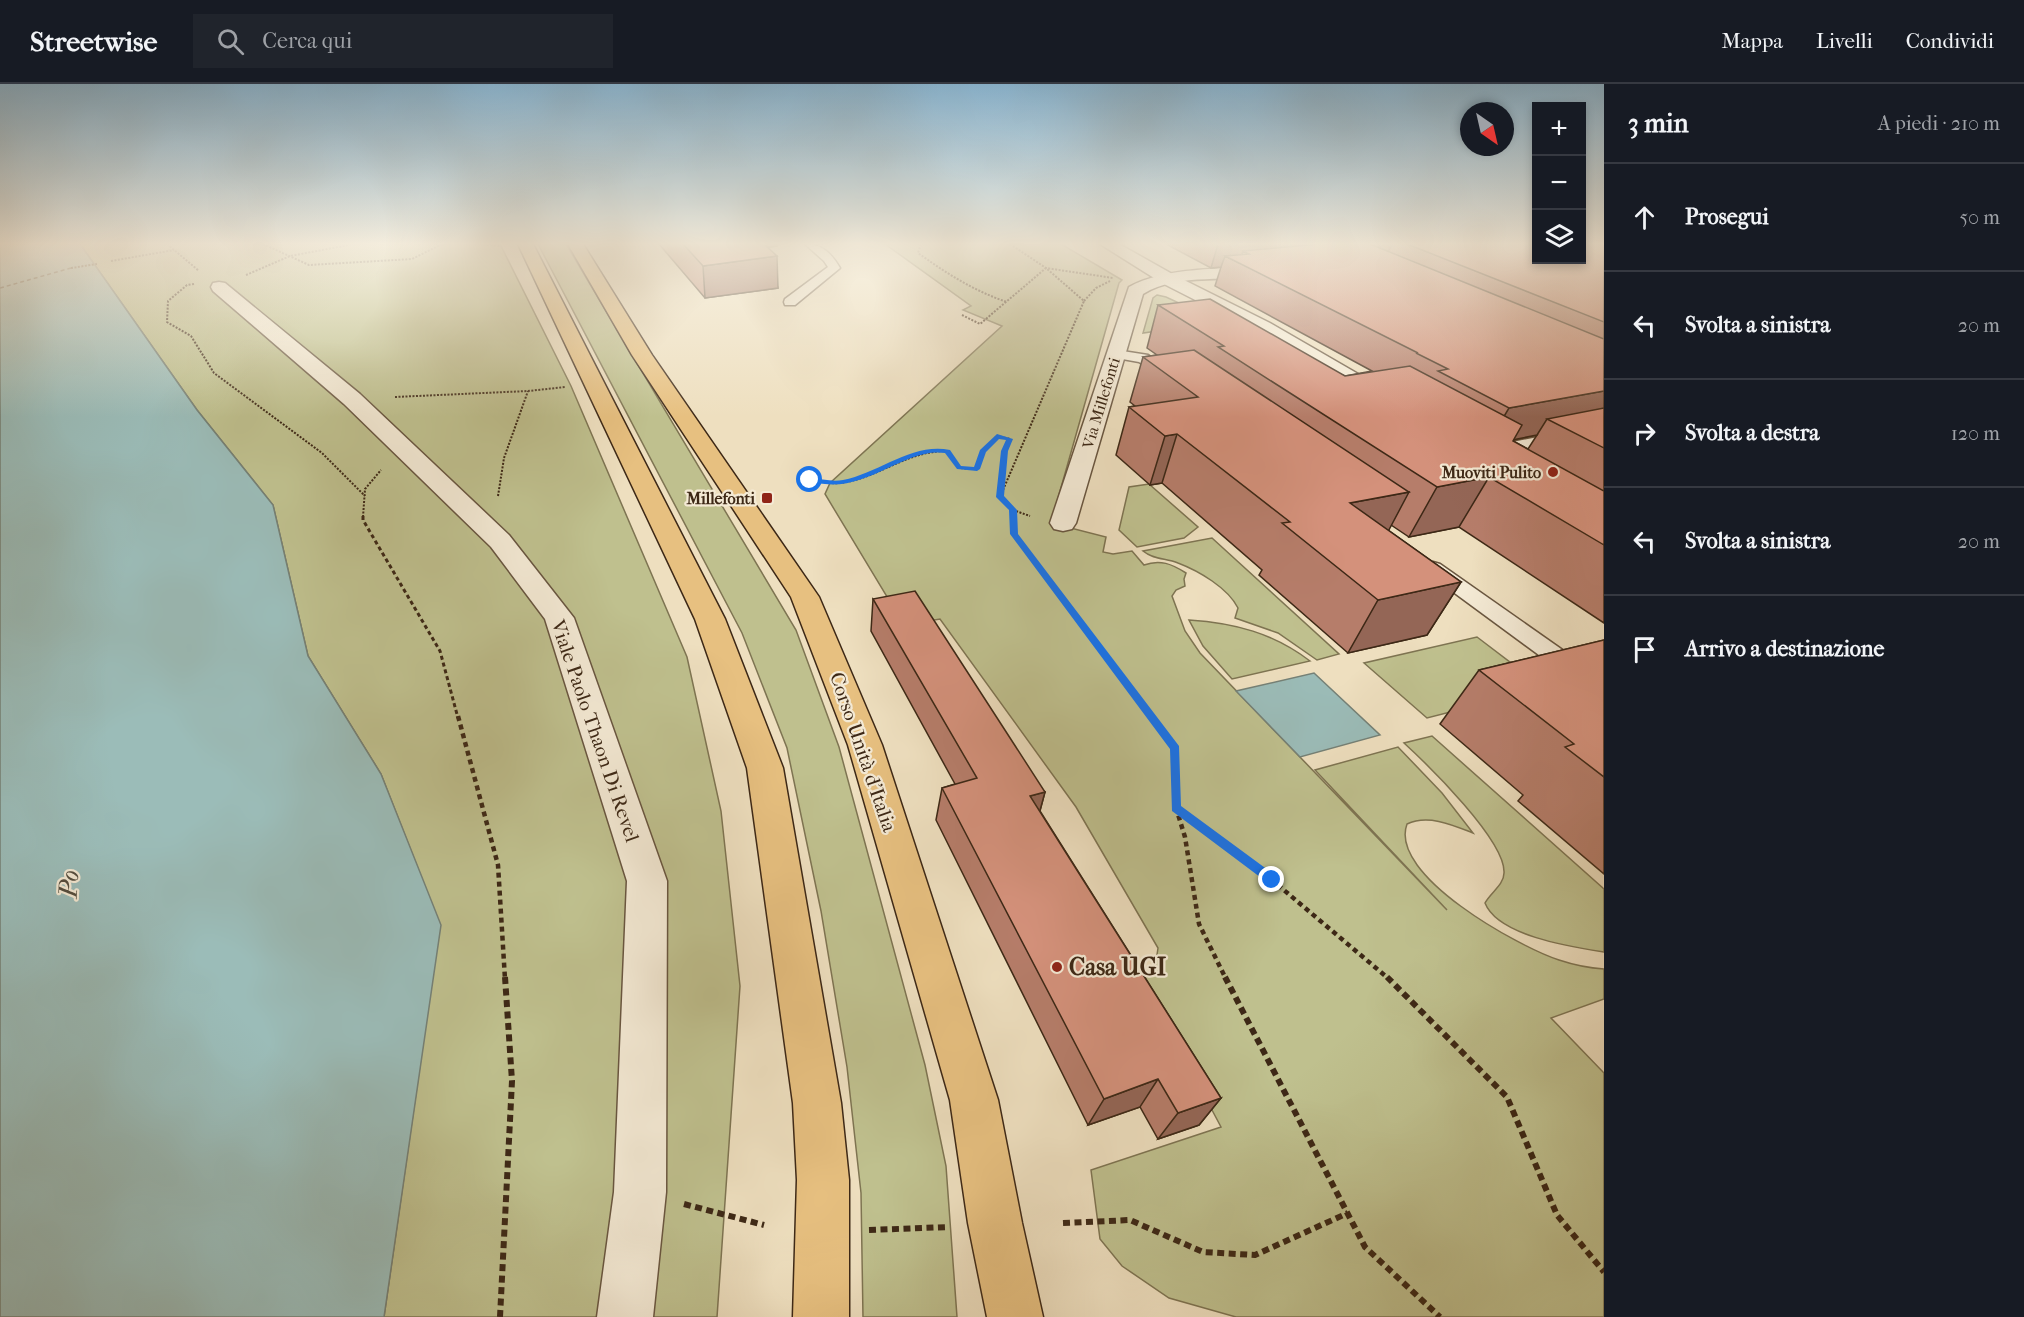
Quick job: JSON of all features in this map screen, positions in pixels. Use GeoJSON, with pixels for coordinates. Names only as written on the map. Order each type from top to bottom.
{"type":"FeatureCollection","features":[{"type":"Feature","properties":{"kind":"main road"},"geometry":{"type":"LineString","coordinates":[[545,302],[710,619],[765,768],[818,1103],[823,1180],[821,1317]]}},
{"type":"Feature","properties":{"kind":"main road","name":"Corso Unità d'Italia"},"geometry":{"type":"LineString","coordinates":[[610,302],[642,355],[805,597],[865,745],[974,1100],[995,1223],[1019,1316]]}},
{"type":"Feature","properties":{"kind":"street","name":"Viale Paolo Thaon Di Revel"},"geometry":{"type":"LineString","coordinates":[[236,302],[352,399],[500,541],[559,618],[647,881],[640,1192],[625,1317]]}},
{"type":"Feature","properties":{"kind":"street","name":"Via Millefonti"},"geometry":{"type":"LineString","coordinates":[[1063,523],[1132,302]]}},
{"type":"Feature","properties":{"kind":"street"},"geometry":{"type":"LineString","coordinates":[[1213,302],[1263,327],[1402,408]]}},
{"type":"Feature","properties":{"kind":"street"},"geometry":{"type":"LineString","coordinates":[[1482,455],[1604,431]]}},
{"type":"Feature","properties":{"kind":"street"},"geometry":{"type":"LineString","coordinates":[[1462,443],[1512,472]]}},
{"type":"Feature","properties":{"kind":"lane"},"geometry":{"type":"LineString","coordinates":[[1116,354],[1143,358],[1181,386]]}},
{"type":"Feature","properties":{"kind":"lane"},"geometry":{"type":"LineString","coordinates":[[1422,559],[1604,691]]}},
{"type":"Feature","properties":{"kind":"path"},"geometry":{"type":"LineString","coordinates":[[168,302],[167,322],[191,336],[214,373],[322,453],[365,496]]}},
{"type":"Feature","properties":{"kind":"path"},"geometry":{"type":"LineString","coordinates":[[962,315],[980,324],[1007,302]]}},
{"type":"Feature","properties":{"kind":"path"},"geometry":{"type":"LineString","coordinates":[[1002,493],[1084,302]]}},
{"type":"Feature","properties":{"kind":"path"},"geometry":{"type":"LineString","coordinates":[[352,399],[528,391],[571,386]]}},
{"type":"Feature","properties":{"kind":"path"},"geometry":{"type":"LineString","coordinates":[[500,541],[503,529],[497,487],[510,439],[528,391]]}},
{"type":"Feature","properties":{"kind":"path"},"geometry":{"type":"LineString","coordinates":[[810,480],[841,483],[870,475],[914,455],[936,450],[948,451],[959,468],[977,469],[982,451],[997,436],[1010,439],[1005,451],[1000,497],[1013,510],[1036,519],[1063,523]]}},
{"type":"Feature","properties":{"kind":"path"},"geometry":{"type":"LineString","coordinates":[[400,446],[365,489],[363,520],[440,651],[498,866],[512,1081],[500,1317]]}},
{"type":"Feature","properties":{"kind":"path"},"geometry":{"type":"LineString","coordinates":[[1013,510],[1014,534],[1175,748],[1176,808],[1185,837],[1199,924],[1244,1016],[1365,1247],[1440,1317]]}},
{"type":"Feature","properties":{"kind":"path"},"geometry":{"type":"LineString","coordinates":[[1176,808],[1272,880],[1392,981],[1507,1097],[1557,1215],[1604,1272]]}},
{"type":"Feature","properties":{"kind":"path"},"geometry":{"type":"LineString","coordinates":[[640,1192],[764,1225]]}},
{"type":"Feature","properties":{"kind":"path"},"geometry":{"type":"LineString","coordinates":[[1063,1224],[1130,1220],[1203,1252],[1255,1255],[1348,1213]]}},
{"type":"Feature","properties":{"kind":"path"},"geometry":{"type":"LineString","coordinates":[[862,1230],[950,1227]]}},
{"type":"Feature","properties":{"kind":"green space"},"geometry":{"type":"Polygon","coordinates":[[[121,302],[529,302],[571,386],[687,657],[721,811],[740,986],[717,1317],[384,1317],[440,925],[381,774],[308,656],[273,505],[197,410],[121,302]]]}},
{"type":"Feature","properties":{"kind":"green space"},"geometry":{"type":"Polygon","coordinates":[[[568,302],[600,302],[796,630],[839,747],[925,1065],[946,1166],[957,1317],[863,1317],[861,1193],[847,1067],[821,911],[787,748],[742,633],[568,302]]]}},
{"type":"Feature","properties":{"kind":"green space"},"geometry":{"type":"Polygon","coordinates":[[[965,302],[1114,302],[1051,523],[1106,537],[1103,552],[1113,554],[1132,551],[1144,565],[1155,562],[1166,563],[1186,573],[1185,586],[1176,590],[1172,596],[1185,631],[1200,653],[1447,910],[1315,770],[1398,747],[1442,793],[1473,833],[1432,820],[1407,824],[1406,844],[1417,865],[1436,886],[1488,925],[1540,953],[1582,966],[1604,969],[1604,999],[1551,1018],[1604,1073],[1604,1317],[1236,1317],[1169,1298],[1122,1266],[1100,1239],[1091,1170],[1221,1127],[1142,978],[1155,968],[1158,948],[1076,807],[940,619],[904,625],[825,494],[830,483],[1002,326],[963,310],[971,306],[965,302]]]}},
{"type":"Feature","properties":{"kind":"green space"},"geometry":{"type":"Polygon","coordinates":[[[1152,302],[1176,302],[1220,322],[1143,333],[1152,302]]]}},
{"type":"Feature","properties":{"kind":"green space"},"geometry":{"type":"Polygon","coordinates":[[[1149,484],[1198,527],[1184,538],[1137,547],[1119,530],[1129,487],[1149,484]]]}},
{"type":"Feature","properties":{"kind":"green space"},"geometry":{"type":"Polygon","coordinates":[[[1212,538],[1339,654],[1317,660],[1278,633],[1235,618],[1238,608],[1233,601],[1204,575],[1174,561],[1151,556],[1143,551],[1212,538]]]}},
{"type":"Feature","properties":{"kind":"green space"},"geometry":{"type":"Polygon","coordinates":[[[1189,620],[1253,631],[1282,643],[1310,661],[1232,679],[1203,646],[1189,620]]]}},
{"type":"Feature","properties":{"kind":"green space"},"geometry":{"type":"Polygon","coordinates":[[[1477,637],[1544,688],[1427,718],[1364,663],[1477,637]]]}},
{"type":"Feature","properties":{"kind":"green space"},"geometry":{"type":"Polygon","coordinates":[[[1432,736],[1604,889],[1604,952],[1537,938],[1505,924],[1493,914],[1485,903],[1502,881],[1504,873],[1501,859],[1493,842],[1464,804],[1404,743],[1432,736]]]}},
{"type":"Feature","properties":{"kind":"water","name":"Po"},"geometry":{"type":"Polygon","coordinates":[[[0,302],[121,302],[197,410],[273,505],[308,656],[381,774],[441,925],[384,1317],[0,1317],[0,302]]]}},
{"type":"Feature","properties":{"kind":"water"},"geometry":{"type":"Polygon","coordinates":[[[1314,673],[1380,735],[1300,757],[1236,691],[1314,673]]]}},
{"type":"Feature","properties":{"kind":"building"},"geometry":{"type":"Polygon","coordinates":[[[1214,302],[1345,376],[1410,366],[1522,425],[1513,441],[1604,491],[1604,545],[1489,477],[1437,487],[1218,347],[1224,346],[1158,305],[1214,302]]]}},
{"type":"Feature","properties":{"kind":"building"},"geometry":{"type":"Polygon","coordinates":[[[1316,302],[1512,302],[1604,339],[1604,391],[1509,408],[1438,371],[1448,369],[1416,353],[1418,353],[1316,302]]]}},
{"type":"Feature","properties":{"kind":"building"},"geometry":{"type":"Polygon","coordinates":[[[1552,302],[1604,302],[1604,322],[1552,302]]]}},
{"type":"Feature","properties":{"kind":"building"},"geometry":{"type":"Polygon","coordinates":[[[1194,350],[1409,492],[1350,503],[1461,582],[1378,600],[1282,523],[1290,522],[1177,434],[1165,436],[1129,407],[1198,397],[1143,357],[1194,350]]]}},
{"type":"Feature","properties":{"kind":"building"},"geometry":{"type":"Polygon","coordinates":[[[1604,408],[1604,448],[1547,419],[1604,408]]]}},
{"type":"Feature","properties":{"kind":"building","name":"Casa UGI"},"geometry":{"type":"Polygon","coordinates":[[[915,591],[1045,792],[1030,796],[1221,1098],[1178,1113],[1158,1079],[1104,1099],[942,788],[977,778],[873,599],[915,591]]]}},
{"type":"Feature","properties":{"kind":"building"},"geometry":{"type":"Polygon","coordinates":[[[1604,640],[1604,777],[1565,747],[1574,744],[1479,670],[1604,640]]]}},
{"type":"Feature","properties":{"kind":"place","name":"Muoviti Pulito"},"geometry":{"type":"Point","coordinates":[1553,472]}},
{"type":"Feature","properties":{"kind":"place","name":"Millefonti"},"geometry":{"type":"Point","coordinates":[767,498]}},
{"type":"Feature","properties":{"kind":"place","name":"Casa UGI"},"geometry":{"type":"Point","coordinates":[1057,967]}},
{"type":"Feature","properties":{"kind":"route"},"geometry":{"type":"LineString","coordinates":[[810,480],[841,483],[870,475],[914,455],[936,450],[948,451],[959,468],[977,469],[982,451],[997,436],[1010,439],[1005,451],[1000,497],[1013,510],[1014,534],[1107,654],[1175,748],[1176,808],[1272,880]]}}]}
